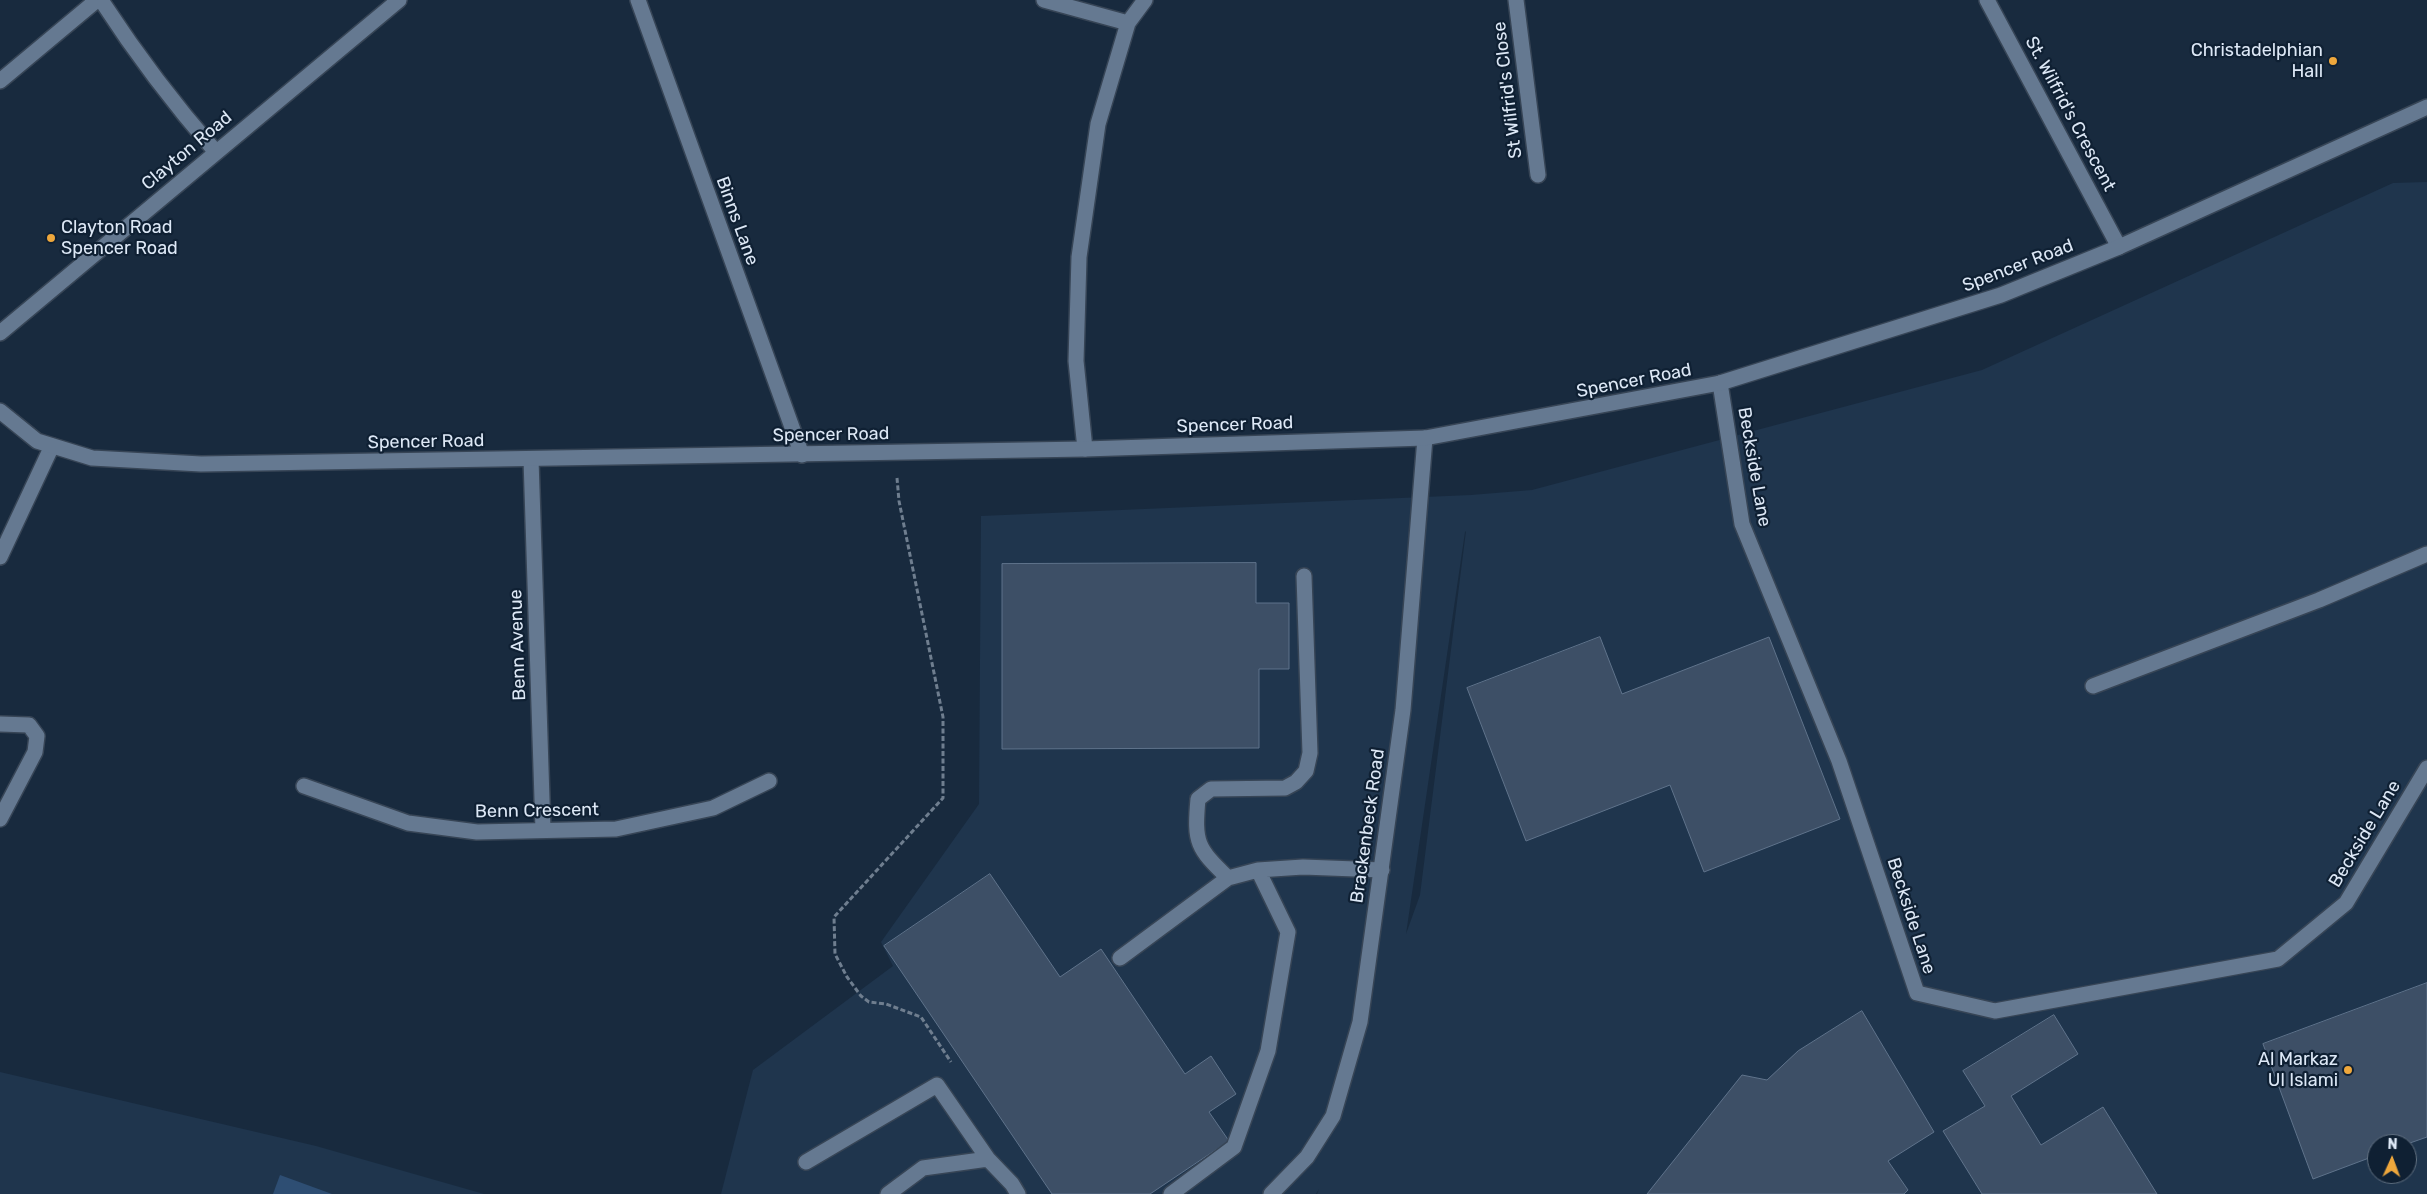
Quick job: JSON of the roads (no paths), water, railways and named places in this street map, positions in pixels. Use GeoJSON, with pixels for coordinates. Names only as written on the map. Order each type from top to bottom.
{"type":"FeatureCollection","features":[{"type":"Feature","properties":{"kind":"street"},"geometry":{"type":"LineString","coordinates":[[0,81],[97,0]]}},
{"type":"Feature","properties":{"kind":"street"},"geometry":{"type":"LineString","coordinates":[[101,0],[135,52],[175,106],[215,151]]}},
{"type":"Feature","properties":{"kind":"street","name":"Clayton Road"},"geometry":{"type":"LineString","coordinates":[[0,333],[215,151],[399,0]]}},
{"type":"Feature","properties":{"kind":"street","name":"Binns Lane"},"geometry":{"type":"LineString","coordinates":[[638,0],[802,455]]}},
{"type":"Feature","properties":{"kind":"street"},"geometry":{"type":"LineString","coordinates":[[1044,0],[1128,23]]}},
{"type":"Feature","properties":{"kind":"street"},"geometry":{"type":"LineString","coordinates":[[1085,448],[1076,361],[1079,256],[1098,124],[1128,23],[1145,0]]}},
{"type":"Feature","properties":{"kind":"street","name":"St Wilfrid's Close"},"geometry":{"type":"LineString","coordinates":[[1516,0],[1538,175]]}},
{"type":"Feature","properties":{"kind":"street","name":"St. Wilfrid's Crescent"},"geometry":{"type":"LineString","coordinates":[[1987,0],[2119,247]]}},
{"type":"Feature","properties":{"kind":"street","name":"Spencer Road"},"geometry":{"type":"LineString","coordinates":[[0,411],[37,442],[92,458],[201,464],[802,455],[1425,438],[1720,384],[2001,295],[2119,247],[2427,107]]}},
{"type":"Feature","properties":{"kind":"street","name":"Beckside Lane"},"geometry":{"type":"LineString","coordinates":[[1720,384],[1742,524],[1839,761],[1917,993],[1995,1012],[2278,959],[2346,903],[2427,768]]}},
{"type":"Feature","properties":{"kind":"street","name":"Brackenbeck Road"},"geometry":{"type":"LineString","coordinates":[[1271,1194],[1307,1157],[1333,1116],[1360,1022],[1403,710],[1425,438]]}},
{"type":"Feature","properties":{"kind":"street"},"geometry":{"type":"LineString","coordinates":[[0,557],[52,446]]}},
{"type":"Feature","properties":{"kind":"street","name":"Benn Avenue"},"geometry":{"type":"LineString","coordinates":[[531,459],[543,830]]}},
{"type":"Feature","properties":{"kind":"street"},"geometry":{"type":"LineString","coordinates":[[2093,686],[2319,600],[2427,554]]}},
{"type":"Feature","properties":{"kind":"street"},"geometry":{"type":"LineString","coordinates":[[1228,878],[1204,855],[1196,829],[1198,799],[1212,789],[1285,788],[1296,782],[1306,771],[1310,753],[1304,576]]}},
{"type":"Feature","properties":{"kind":"street"},"geometry":{"type":"LineString","coordinates":[[0,724],[29,725],[37,736],[35,752],[0,819]]}},
{"type":"Feature","properties":{"kind":"street","name":"Benn Crescent"},"geometry":{"type":"LineString","coordinates":[[304,786],[408,823],[477,832],[616,829],[714,808],[769,781]]}},
{"type":"Feature","properties":{"kind":"street"},"geometry":{"type":"LineString","coordinates":[[1120,958],[1228,878],[1258,870],[1303,867],[1382,870]]}},
{"type":"Feature","properties":{"kind":"street"},"geometry":{"type":"LineString","coordinates":[[1171,1194],[1234,1147],[1268,1051],[1288,932],[1258,870]]}},
{"type":"Feature","properties":{"kind":"street"},"geometry":{"type":"LineString","coordinates":[[806,1162],[937,1085],[988,1159],[1012,1184],[1018,1194]]}},
{"type":"Feature","properties":{"kind":"street"},"geometry":{"type":"LineString","coordinates":[[888,1194],[923,1168],[988,1159]]}},
{"type":"Feature","properties":{"kind":"place","name":"Christadelphian Hall"},"geometry":{"type":"Point","coordinates":[2333,61]}},
{"type":"Feature","properties":{"kind":"place","name":"Clayton Road Spencer Road"},"geometry":{"type":"Point","coordinates":[51,238]}},
{"type":"Feature","properties":{"kind":"place","name":"Al Markaz Ul Islami"},"geometry":{"type":"Point","coordinates":[2348,1070]}}]}
